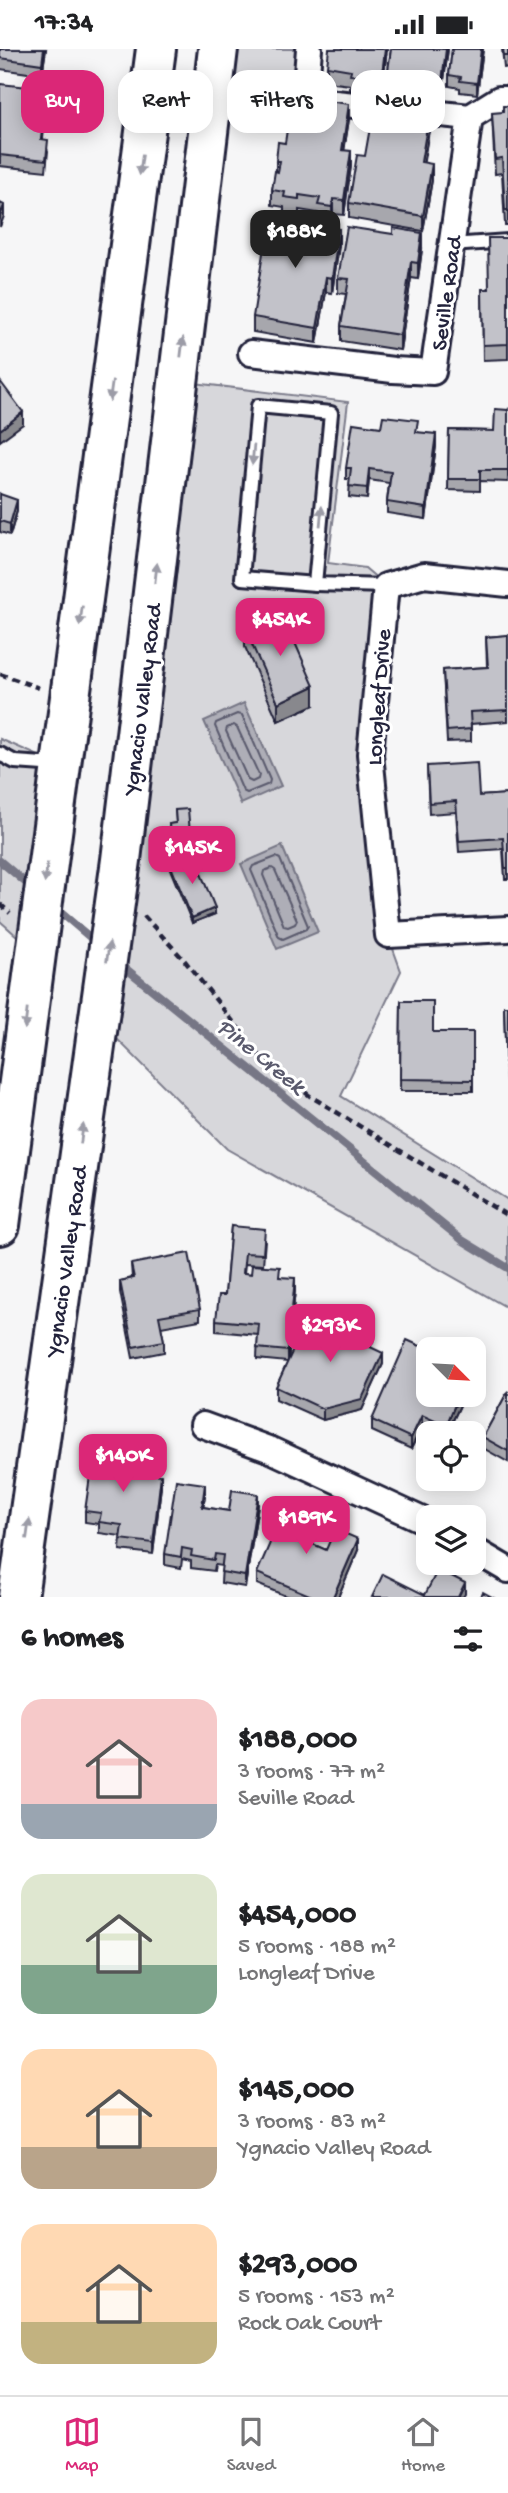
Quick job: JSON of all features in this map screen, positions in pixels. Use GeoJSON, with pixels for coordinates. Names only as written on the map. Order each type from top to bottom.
{"type":"FeatureCollection","features":[{"type":"Feature","properties":{"kind":"highway"},"geometry":{"type":"LineString","coordinates":[[0,1225],[156,49]]}},
{"type":"Feature","properties":{"kind":"highway","name":"Ygnacio Valley Road"},"geometry":{"type":"LineString","coordinates":[[18,1597],[120,873],[218,49]]}},
{"type":"Feature","properties":{"kind":"street"},"geometry":{"type":"LineString","coordinates":[[309,49],[306,86],[316,101],[470,117],[499,99],[508,99]]}},
{"type":"Feature","properties":{"kind":"street","name":"Seville Road"},"geometry":{"type":"LineString","coordinates":[[251,353],[393,370],[433,372],[470,117]]}},
{"type":"Feature","properties":{"kind":"street"},"geometry":{"type":"LineString","coordinates":[[386,586],[424,575],[508,584]]}},
{"type":"Feature","properties":{"kind":"street","name":"Longleaf Drive"},"geometry":{"type":"LineString","coordinates":[[386,586],[370,754],[388,935],[508,929]]}},
{"type":"Feature","properties":{"kind":"street"},"geometry":{"type":"LineString","coordinates":[[203,1425],[271,1450],[416,1517]]}},
{"type":"Feature","properties":{"kind":"street"},"geometry":{"type":"LineString","coordinates":[[486,1557],[508,1570]]}},
{"type":"Feature","properties":{"kind":"lane"},"geometry":{"type":"LineString","coordinates":[[452,245],[508,241]]}},
{"type":"Feature","properties":{"kind":"lane"},"geometry":{"type":"LineString","coordinates":[[315,584],[331,413],[258,406],[242,578],[315,584],[386,586]]}},
{"type":"Feature","properties":{"kind":"lane"},"geometry":{"type":"LineString","coordinates":[[0,754],[15,762],[62,765]]}},
{"type":"Feature","properties":{"kind":"path"},"geometry":{"type":"LineString","coordinates":[[0,674],[71,699]]}},
{"type":"Feature","properties":{"kind":"path"},"geometry":{"type":"LineString","coordinates":[[120,873],[266,1063],[310,1096],[508,1216]]}},
{"type":"Feature","properties":{"kind":"shaded area"},"geometry":{"type":"Polygon","coordinates":[[[218,49],[309,49],[307,70],[227,70],[227,104],[213,108],[218,49]]]}},
{"type":"Feature","properties":{"kind":"shaded area"},"geometry":{"type":"Polygon","coordinates":[[[178,381],[348,402],[328,563],[365,568],[386,586],[370,754],[388,935],[401,971],[341,1096],[508,1200],[508,1308],[227,1149],[98,1020],[178,381]]]}},
{"type":"Feature","properties":{"kind":"shaded area"},"geometry":{"type":"Polygon","coordinates":[[[0,739],[62,766],[35,952],[0,921],[0,739]]]}},
{"type":"Feature","properties":{"kind":"water"},"geometry":{"type":"Polygon","coordinates":[[[244,703],[281,786],[241,804],[204,721],[244,703]]]}},
{"type":"Feature","properties":{"kind":"water"},"geometry":{"type":"Polygon","coordinates":[[[282,846],[318,932],[277,949],[241,864],[282,846]]]}},
{"type":"Feature","properties":{"kind":"building"},"geometry":{"type":"Polygon","coordinates":[[[0,49],[44,49],[42,64],[0,58],[0,49]]]}},
{"type":"Feature","properties":{"kind":"building"},"geometry":{"type":"Polygon","coordinates":[[[329,49],[385,49],[382,70],[351,70],[327,66],[329,49]]]}},
{"type":"Feature","properties":{"kind":"building"},"geometry":{"type":"Polygon","coordinates":[[[391,49],[446,49],[443,70],[388,70],[391,49]]]}},
{"type":"Feature","properties":{"kind":"building"},"geometry":{"type":"Polygon","coordinates":[[[452,49],[481,49],[477,83],[460,81],[461,77],[449,75],[452,49]]]}},
{"type":"Feature","properties":{"kind":"building"},"geometry":{"type":"Polygon","coordinates":[[[503,49],[508,49],[508,56],[504,56],[503,49]]]}},
{"type":"Feature","properties":{"kind":"building"},"geometry":{"type":"Polygon","coordinates":[[[0,84],[21,86],[21,133],[42,133],[41,139],[48,140],[46,160],[0,155],[0,84]]]}},
{"type":"Feature","properties":{"kind":"building"},"geometry":{"type":"Polygon","coordinates":[[[337,102],[349,104],[342,150],[351,151],[344,200],[333,199],[332,207],[318,205],[320,198],[299,195],[299,199],[284,197],[285,192],[272,190],[275,171],[278,172],[280,161],[276,161],[278,142],[285,143],[286,133],[337,133],[337,102]]]}},
{"type":"Feature","properties":{"kind":"building"},"geometry":{"type":"Polygon","coordinates":[[[503,106],[508,106],[508,210],[505,210],[502,158],[495,159],[492,113],[503,112],[503,106]]]}},
{"type":"Feature","properties":{"kind":"building"},"geometry":{"type":"Polygon","coordinates":[[[369,133],[426,133],[421,162],[432,164],[423,216],[349,203],[357,155],[365,156],[369,133]]]}},
{"type":"Feature","properties":{"kind":"building"},"geometry":{"type":"Polygon","coordinates":[[[269,215],[315,222],[315,218],[330,221],[329,228],[339,229],[332,278],[326,277],[317,328],[253,317],[269,215]]]}},
{"type":"Feature","properties":{"kind":"building"},"geometry":{"type":"Polygon","coordinates":[[[347,227],[393,234],[393,228],[422,233],[418,263],[411,262],[400,335],[341,326],[349,279],[338,278],[347,227]]]}},
{"type":"Feature","properties":{"kind":"building"},"geometry":{"type":"Polygon","coordinates":[[[488,238],[508,238],[508,344],[483,345],[482,289],[489,289],[488,238]]]}},
{"type":"Feature","properties":{"kind":"building"},"geometry":{"type":"Polygon","coordinates":[[[0,381],[23,412],[0,430],[0,381]]]}},
{"type":"Feature","properties":{"kind":"building"},"geometry":{"type":"Polygon","coordinates":[[[495,409],[508,410],[508,470],[480,470],[480,479],[448,479],[449,430],[494,431],[495,409]]]}},
{"type":"Feature","properties":{"kind":"building"},"geometry":{"type":"Polygon","coordinates":[[[383,416],[418,420],[416,432],[436,434],[426,508],[387,502],[391,472],[369,469],[367,488],[349,486],[351,468],[346,468],[353,423],[381,427],[383,416]]]}},
{"type":"Feature","properties":{"kind":"building"},"geometry":{"type":"Polygon","coordinates":[[[0,494],[17,500],[10,524],[0,521],[0,494]]]}},
{"type":"Feature","properties":{"kind":"building"},"geometry":{"type":"Polygon","coordinates":[[[282,613],[314,686],[278,703],[245,629],[282,613]]]}},
{"type":"Feature","properties":{"kind":"building"},"geometry":{"type":"Polygon","coordinates":[[[508,635],[508,710],[470,712],[471,729],[447,731],[443,670],[488,667],[486,637],[508,635]]]}},
{"type":"Feature","properties":{"kind":"building"},"geometry":{"type":"Polygon","coordinates":[[[477,763],[479,796],[508,794],[508,868],[505,868],[503,838],[459,841],[456,801],[429,803],[427,766],[477,763]]]}},
{"type":"Feature","properties":{"kind":"building"},"geometry":{"type":"Polygon","coordinates":[[[188,809],[191,846],[172,848],[169,824],[176,823],[175,810],[188,809]]]}},
{"type":"Feature","properties":{"kind":"building"},"geometry":{"type":"Polygon","coordinates":[[[193,854],[215,908],[192,918],[170,864],[193,854]]]}},
{"type":"Feature","properties":{"kind":"building"},"geometry":{"type":"Polygon","coordinates":[[[401,1001],[433,1001],[433,1032],[473,1032],[473,1080],[400,1079],[401,1001]]]}},
{"type":"Feature","properties":{"kind":"building"},"geometry":{"type":"Polygon","coordinates":[[[504,1006],[508,1006],[508,1071],[506,1071],[504,1006]]]}},
{"type":"Feature","properties":{"kind":"building"},"geometry":{"type":"Polygon","coordinates":[[[231,1226],[265,1229],[263,1254],[245,1253],[243,1273],[251,1274],[252,1265],[280,1267],[279,1277],[295,1278],[288,1351],[257,1348],[259,1324],[216,1320],[219,1295],[225,1295],[231,1226]]]}},
{"type":"Feature","properties":{"kind":"building"},"geometry":{"type":"Polygon","coordinates":[[[189,1253],[200,1309],[159,1316],[164,1341],[133,1347],[120,1281],[134,1278],[131,1264],[189,1253]]]}},
{"type":"Feature","properties":{"kind":"building"},"geometry":{"type":"Polygon","coordinates":[[[309,1315],[346,1332],[351,1320],[373,1330],[366,1345],[383,1353],[362,1399],[323,1409],[276,1387],[309,1315]]]}},
{"type":"Feature","properties":{"kind":"building"},"geometry":{"type":"Polygon","coordinates":[[[407,1340],[416,1344],[416,1407],[454,1407],[448,1421],[435,1421],[422,1415],[419,1421],[416,1421],[411,1438],[372,1420],[407,1340]]]}},
{"type":"Feature","properties":{"kind":"building"},"geometry":{"type":"Polygon","coordinates":[[[508,1391],[508,1451],[486,1439],[486,1431],[508,1391]]]}},
{"type":"Feature","properties":{"kind":"building"},"geometry":{"type":"Polygon","coordinates":[[[95,1441],[125,1445],[123,1470],[161,1475],[153,1543],[120,1539],[122,1525],[99,1522],[101,1513],[85,1511],[95,1441]]]}},
{"type":"Feature","properties":{"kind":"building"},"geometry":{"type":"Polygon","coordinates":[[[176,1480],[205,1484],[202,1507],[229,1511],[232,1490],[258,1494],[245,1576],[221,1572],[223,1555],[215,1554],[214,1560],[191,1556],[192,1550],[182,1548],[181,1557],[165,1554],[176,1480]]]}},
{"type":"Feature","properties":{"kind":"building"},"geometry":{"type":"Polygon","coordinates":[[[289,1499],[310,1508],[297,1537],[326,1550],[335,1529],[358,1539],[333,1597],[314,1597],[257,1573],[289,1499]]]}},
{"type":"Feature","properties":{"kind":"building"},"geometry":{"type":"Polygon","coordinates":[[[383,1574],[425,1595],[435,1575],[450,1575],[465,1583],[458,1597],[372,1597],[383,1574]]]}},
{"type":"Feature","properties":{"kind":"waterway","name":"Pine Creek"},"geometry":{"type":"LineString","coordinates":[[0,861],[32,888]]}},
{"type":"Feature","properties":{"kind":"waterway","name":"Pine Creek"},"geometry":{"type":"LineString","coordinates":[[53,906],[99,945]]}},
{"type":"Feature","properties":{"kind":"waterway","name":"Pine Creek"},"geometry":{"type":"LineString","coordinates":[[119,963],[462,1240],[508,1268]]}}]}
